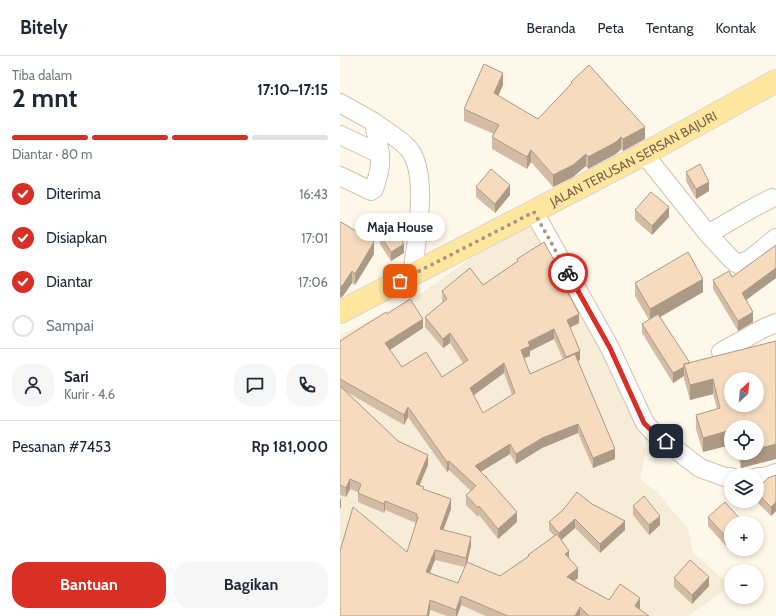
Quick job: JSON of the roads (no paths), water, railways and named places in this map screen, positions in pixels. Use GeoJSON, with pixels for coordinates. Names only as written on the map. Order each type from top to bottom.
{"type":"FeatureCollection","features":[{"type":"Feature","properties":{"kind":"main road","name":"JALAN TERUSAN SERSAN BAJURI"},"geometry":{"type":"LineString","coordinates":[[340,312],[644,154],[776,81]]}},
{"type":"Feature","properties":{"kind":"street"},"geometry":{"type":"LineString","coordinates":[[340,103],[374,122],[408,148],[416,162],[420,190],[420,209],[412,275]]}},
{"type":"Feature","properties":{"kind":"street"},"geometry":{"type":"LineString","coordinates":[[340,176],[370,191],[374,189],[381,168],[374,122]]}},
{"type":"Feature","properties":{"kind":"street"},"geometry":{"type":"LineString","coordinates":[[340,135],[380,154]]}},
{"type":"Feature","properties":{"kind":"street"},"geometry":{"type":"LineString","coordinates":[[644,154],[708,234],[732,260],[738,264],[749,260],[776,238]]}},
{"type":"Feature","properties":{"kind":"street"},"geometry":{"type":"LineString","coordinates":[[708,234],[772,198]]}},
{"type":"Feature","properties":{"kind":"street"},"geometry":{"type":"LineString","coordinates":[[534,212],[610,348],[644,423],[653,432],[700,468],[724,477]]}},
{"type":"Feature","properties":{"kind":"street"},"geometry":{"type":"LineString","coordinates":[[721,352],[762,329],[776,324]]}},
{"type":"Feature","properties":{"kind":"street"},"geometry":{"type":"LineString","coordinates":[[764,477],[776,473]]}},
{"type":"Feature","properties":{"kind":"place","name":"Maja House"},"geometry":{"type":"Point","coordinates":[400,281]}}]}
